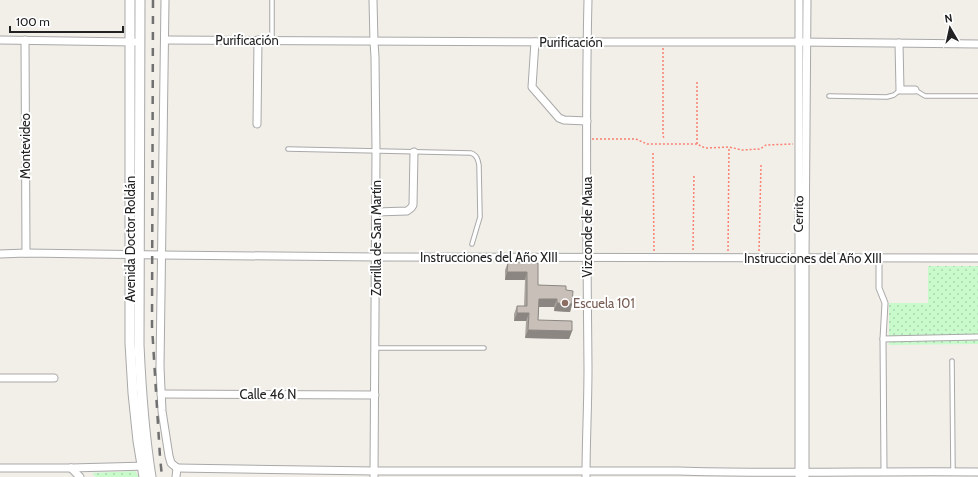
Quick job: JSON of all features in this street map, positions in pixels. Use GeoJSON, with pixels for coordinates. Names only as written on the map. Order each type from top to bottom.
{"type":"FeatureCollection","features":[{"type":"Feature","properties":{"kind":"street","name":"Avenida Doctor Roldán"},"geometry":{"type":"LineString","coordinates":[[130,0],[135,255]]}},
{"type":"Feature","properties":{"kind":"street","name":"Avenida Doctor Roldán"},"geometry":{"type":"LineString","coordinates":[[140,0],[135,255],[130,343],[133,393],[146,466],[151,477]]}},
{"type":"Feature","properties":{"kind":"street"},"geometry":{"type":"LineString","coordinates":[[165,0],[160,367],[162,411],[169,456],[171,463],[176,468],[374,474],[802,475],[884,471],[978,472]]}},
{"type":"Feature","properties":{"kind":"street","name":"Zorrilla de San Martín"},"geometry":{"type":"LineString","coordinates":[[373,0],[376,150],[374,474]]}},
{"type":"Feature","properties":{"kind":"street","name":"Vizconde de Maua"},"geometry":{"type":"LineString","coordinates":[[586,474],[588,370],[586,121],[588,0]]}},
{"type":"Feature","properties":{"kind":"street","name":"Cerrito"},"geometry":{"type":"LineString","coordinates":[[799,0],[799,144],[802,258]]}},
{"type":"Feature","properties":{"kind":"street","name":"Cerrito"},"geometry":{"type":"LineString","coordinates":[[802,475],[802,258],[807,0]]}},
{"type":"Feature","properties":{"kind":"street"},"geometry":{"type":"LineString","coordinates":[[0,40],[140,42]]}},
{"type":"Feature","properties":{"kind":"street","name":"Montevideo"},"geometry":{"type":"LineString","coordinates":[[25,40],[26,253]]}},
{"type":"Feature","properties":{"kind":"street","name":"Purificación"},"geometry":{"type":"LineString","coordinates":[[165,40],[978,44]]}},
{"type":"Feature","properties":{"kind":"street"},"geometry":{"type":"LineString","coordinates":[[257,124],[258,40]]}},
{"type":"Feature","properties":{"kind":"street"},"geometry":{"type":"LineString","coordinates":[[535,42],[532,87],[560,118],[564,120],[586,121]]}},
{"type":"Feature","properties":{"kind":"street"},"geometry":{"type":"LineString","coordinates":[[899,43],[900,90],[916,90]]}},
{"type":"Feature","properties":{"kind":"street"},"geometry":{"type":"LineString","coordinates":[[376,212],[407,211],[412,208],[414,152]]}},
{"type":"Feature","properties":{"kind":"street","name":"Instrucciones del Año XIII"},"geometry":{"type":"LineString","coordinates":[[0,254],[586,258],[978,258]]}},
{"type":"Feature","properties":{"kind":"street"},"geometry":{"type":"LineString","coordinates":[[879,257],[879,288],[885,303],[883,339],[884,471]]}},
{"type":"Feature","properties":{"kind":"street"},"geometry":{"type":"LineString","coordinates":[[883,339],[978,337]]}},
{"type":"Feature","properties":{"kind":"street"},"geometry":{"type":"LineString","coordinates":[[0,378],[54,378]]}},
{"type":"Feature","properties":{"kind":"street","name":"Calle 46 N"},"geometry":{"type":"LineString","coordinates":[[161,394],[375,395]]}},
{"type":"Feature","properties":{"kind":"street","name":"Avenida Doctor Roldán"},"geometry":{"type":"LineString","coordinates":[[144,477],[146,466]]}},
{"type":"Feature","properties":{"kind":"street"},"geometry":{"type":"LineString","coordinates":[[0,468],[146,466]]}},
{"type":"Feature","properties":{"kind":"street"},"geometry":{"type":"LineString","coordinates":[[71,468],[80,477]]}},
{"type":"Feature","properties":{"kind":"street"},"geometry":{"type":"LineString","coordinates":[[176,468],[176,477]]}},
{"type":"Feature","properties":{"kind":"lane"},"geometry":{"type":"LineString","coordinates":[[272,0],[272,40]]}},
{"type":"Feature","properties":{"kind":"lane"},"geometry":{"type":"LineString","coordinates":[[829,96],[887,97],[894,96],[900,90]]}},
{"type":"Feature","properties":{"kind":"lane"},"geometry":{"type":"LineString","coordinates":[[916,90],[925,96],[978,96]]}},
{"type":"Feature","properties":{"kind":"lane"},"geometry":{"type":"LineString","coordinates":[[288,149],[376,150],[474,154],[477,157],[479,165],[480,218],[472,244]]}},
{"type":"Feature","properties":{"kind":"lane"},"geometry":{"type":"LineString","coordinates":[[375,348],[484,348]]}},
{"type":"Feature","properties":{"kind":"lane"},"geometry":{"type":"LineString","coordinates":[[952,361],[953,472]]}},
{"type":"Feature","properties":{"kind":"path"},"geometry":{"type":"LineString","coordinates":[[662,42],[664,55],[664,138]]}},
{"type":"Feature","properties":{"kind":"path"},"geometry":{"type":"LineString","coordinates":[[697,80],[697,144]]}},
{"type":"Feature","properties":{"kind":"path"},"geometry":{"type":"LineString","coordinates":[[586,139],[636,139],[646,144],[697,144],[705,148],[729,147],[742,150],[760,149],[766,144],[799,144]]}},
{"type":"Feature","properties":{"kind":"path"},"geometry":{"type":"LineString","coordinates":[[728,258],[729,147]]}},
{"type":"Feature","properties":{"kind":"path"},"geometry":{"type":"LineString","coordinates":[[653,153],[654,258]]}},
{"type":"Feature","properties":{"kind":"path"},"geometry":{"type":"LineString","coordinates":[[759,258],[761,165]]}},
{"type":"Feature","properties":{"kind":"path"},"geometry":{"type":"LineString","coordinates":[[693,258],[694,174]]}},
{"type":"Feature","properties":{"kind":"green space"},"geometry":{"type":"Polygon","coordinates":[[[928,266],[978,266],[978,344],[889,345],[889,303],[928,303],[928,266]]]}},
{"type":"Feature","properties":{"kind":"green space"},"geometry":{"type":"Polygon","coordinates":[[[135,471],[139,477],[96,477],[92,473],[135,471]]]}},
{"type":"Feature","properties":{"kind":"building"},"geometry":{"type":"Polygon","coordinates":[[[508,262],[538,263],[538,285],[566,286],[566,290],[573,291],[572,304],[557,303],[557,299],[539,299],[538,320],[572,321],[572,331],[528,330],[529,313],[517,313],[517,306],[527,306],[527,272],[507,272],[508,262]]]}},
{"type":"Feature","properties":{"kind":"railway"},"geometry":{"type":"LineString","coordinates":[[153,0],[152,326],[162,477]]}},
{"type":"Feature","properties":{"kind":"place","name":"Escuela 101"},"geometry":{"type":"Point","coordinates":[565,303]}}]}
